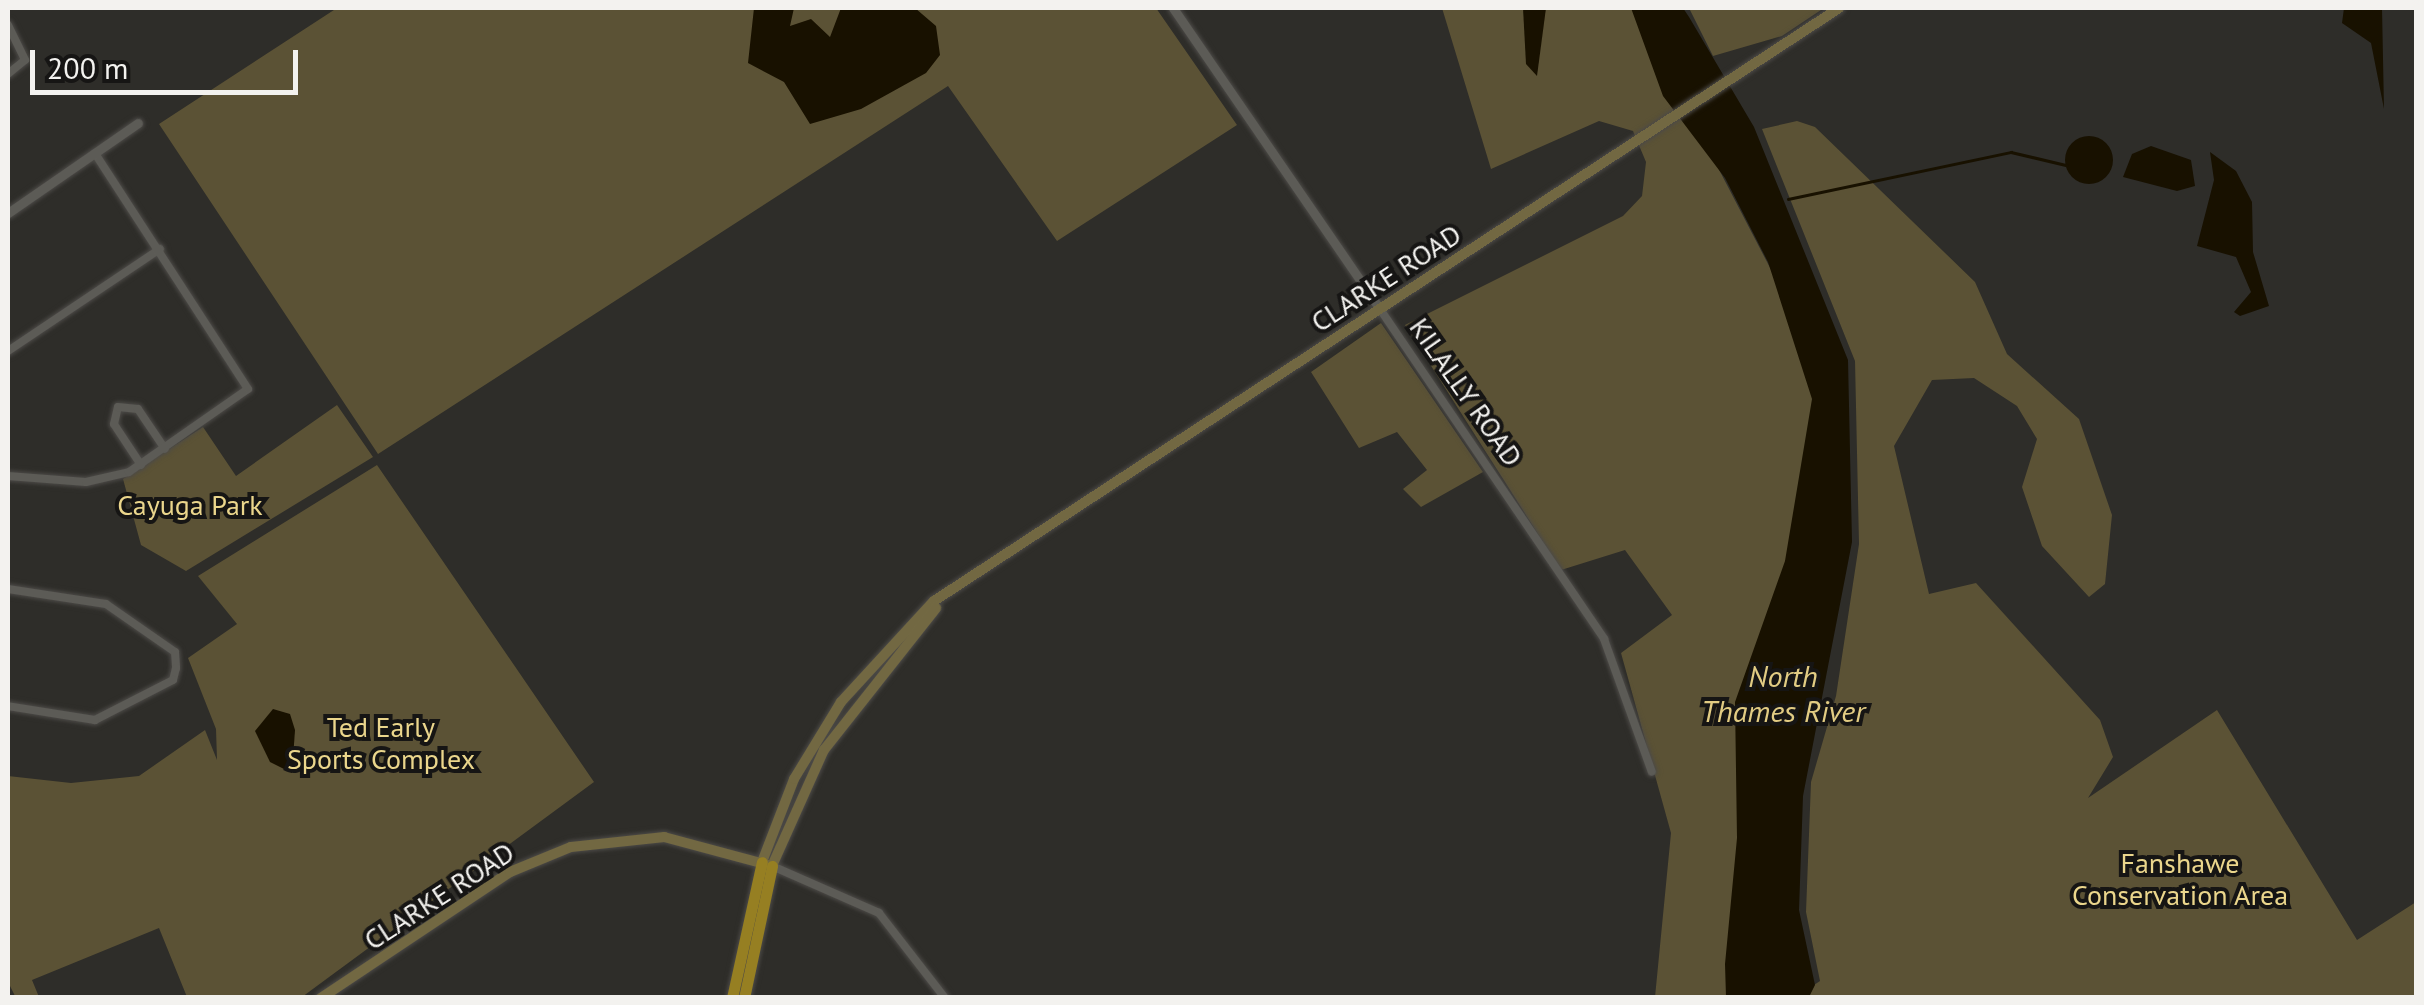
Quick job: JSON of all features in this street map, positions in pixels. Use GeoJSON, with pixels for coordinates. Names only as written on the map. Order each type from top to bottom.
{"type":"FeatureCollection","features":[{"type":"Feature","properties":{"kind":"highway"},"geometry":{"type":"LineString","coordinates":[[732,998],[767,864]]}},
{"type":"Feature","properties":{"kind":"highway"},"geometry":{"type":"LineString","coordinates":[[744,998],[767,864]]}},
{"type":"Feature","properties":{"kind":"main road","name":"CLARKE ROAD"},"geometry":{"type":"LineString","coordinates":[[321,998],[510,872],[571,847],[664,837],[767,864],[849,711],[957,586],[1839,8]]}},
{"type":"Feature","properties":{"kind":"street","name":"KILALLY ROAD"},"geometry":{"type":"LineString","coordinates":[[1173,8],[1604,638],[1652,772]]}},
{"type":"Feature","properties":{"kind":"street"},"geometry":{"type":"LineString","coordinates":[[8,26],[25,60],[8,74]]}},
{"type":"Feature","properties":{"kind":"street"},"geometry":{"type":"LineString","coordinates":[[8,214],[138,123]]}},
{"type":"Feature","properties":{"kind":"street"},"geometry":{"type":"LineString","coordinates":[[8,476],[86,482],[141,464],[248,389],[160,248],[94,153]]}},
{"type":"Feature","properties":{"kind":"street"},"geometry":{"type":"LineString","coordinates":[[8,351],[160,248]]}},
{"type":"Feature","properties":{"kind":"street"},"geometry":{"type":"LineString","coordinates":[[141,464],[114,424],[118,407],[138,408],[165,449]]}},
{"type":"Feature","properties":{"kind":"street"},"geometry":{"type":"LineString","coordinates":[[8,589],[106,604],[175,652],[176,668],[173,680],[94,720],[8,706]]}},
{"type":"Feature","properties":{"kind":"street"},"geometry":{"type":"LineString","coordinates":[[767,864],[879,913],[945,998]]}},
{"type":"Feature","properties":{"kind":"green space"},"geometry":{"type":"Polygon","coordinates":[[[337,8],[1156,8],[1237,125],[1057,241],[948,86],[378,454],[159,124],[337,8]]]}},
{"type":"Feature","properties":{"kind":"green space"},"geometry":{"type":"Polygon","coordinates":[[[1442,8],[1635,8],[1792,310],[1816,401],[1743,839],[1731,997],[1655,997],[1671,833],[1621,653],[1672,615],[1625,550],[1561,570],[1405,325],[1623,216],[1642,196],[1646,162],[1633,131],[1599,121],[1491,169],[1442,8]]]}},
{"type":"Feature","properties":{"kind":"green space"},"geometry":{"type":"Polygon","coordinates":[[[1689,8],[1824,8],[1782,36],[1713,56],[1689,8]]]}},
{"type":"Feature","properties":{"kind":"green space","name":"Fanshawe Conservation Area"},"geometry":{"type":"Polygon","coordinates":[[[1797,121],[1815,127],[1975,282],[2007,354],[2079,419],[2112,515],[2105,584],[2089,597],[2042,546],[2022,487],[2037,439],[2017,406],[1974,378],[1932,380],[1894,446],[1929,594],[1976,583],[2100,720],[2113,757],[2088,798],[2217,710],[2357,940],[2416,902],[2416,997],[1796,997],[1820,981],[1806,912],[1811,782],[1836,696],[1859,544],[1855,361],[1762,129],[1797,121]]]}},
{"type":"Feature","properties":{"kind":"green space"},"geometry":{"type":"Polygon","coordinates":[[[1381,323],[1483,472],[1421,507],[1403,489],[1427,470],[1397,432],[1359,448],[1311,372],[1381,323]]]}},
{"type":"Feature","properties":{"kind":"green space","name":"Cayuga Park"},"geometry":{"type":"Polygon","coordinates":[[[337,405],[373,457],[186,571],[141,545],[123,479],[203,427],[236,476],[337,405]]]}},
{"type":"Feature","properties":{"kind":"green space","name":"Ted Early Sports Complex"},"geometry":{"type":"Polygon","coordinates":[[[377,465],[594,782],[302,997],[187,997],[159,928],[32,980],[39,997],[16,998],[8,982],[8,776],[71,783],[139,776],[205,730],[217,760],[216,729],[188,658],[237,624],[198,576],[377,465]]]}},
{"type":"Feature","properties":{"kind":"water"},"geometry":{"type":"Polygon","coordinates":[[[754,8],[794,8],[790,26],[811,19],[830,37],[841,8],[915,8],[936,26],[940,55],[926,73],[861,109],[810,124],[784,82],[748,63],[754,8]]]}},
{"type":"Feature","properties":{"kind":"water"},"geometry":{"type":"Polygon","coordinates":[[[1523,8],[1546,8],[1537,76],[1526,64],[1523,8]]]}},
{"type":"Feature","properties":{"kind":"water","name":"North Thames River"},"geometry":{"type":"Polygon","coordinates":[[[1631,8],[1683,8],[1689,17],[1754,127],[1848,360],[1852,542],[1803,796],[1799,910],[1815,985],[1809,997],[1726,997],[1725,964],[1737,838],[1735,702],[1785,561],[1812,399],[1768,262],[1725,178],[1663,96],[1631,8]]]}},
{"type":"Feature","properties":{"kind":"water"},"geometry":{"type":"Polygon","coordinates":[[[2344,8],[2382,8],[2384,109],[2371,43],[2342,23],[2344,8]]]}},
{"type":"Feature","properties":{"kind":"water"},"geometry":{"type":"Polygon","coordinates":[[[2089,136],[2106,143],[2113,160],[2106,177],[2089,184],[2072,177],[2065,160],[2072,143],[2089,136]]]}},
{"type":"Feature","properties":{"kind":"water"},"geometry":{"type":"Polygon","coordinates":[[[2151,146],[2191,160],[2195,186],[2177,191],[2123,177],[2132,154],[2151,146]]]}},
{"type":"Feature","properties":{"kind":"water"},"geometry":{"type":"Polygon","coordinates":[[[2210,152],[2236,171],[2252,202],[2253,252],[2269,306],[2240,316],[2234,312],[2251,292],[2236,257],[2197,246],[2214,180],[2210,152]]]}},
{"type":"Feature","properties":{"kind":"water"},"geometry":{"type":"Polygon","coordinates":[[[273,709],[290,714],[295,730],[292,773],[270,762],[255,731],[273,709]]]}},
{"type":"Feature","properties":{"kind":"waterway"},"geometry":{"type":"LineString","coordinates":[[1703,8],[1717,8]]}},
{"type":"Feature","properties":{"kind":"waterway"},"geometry":{"type":"LineString","coordinates":[[1788,199],[2011,152],[2066,165]]}}]}
